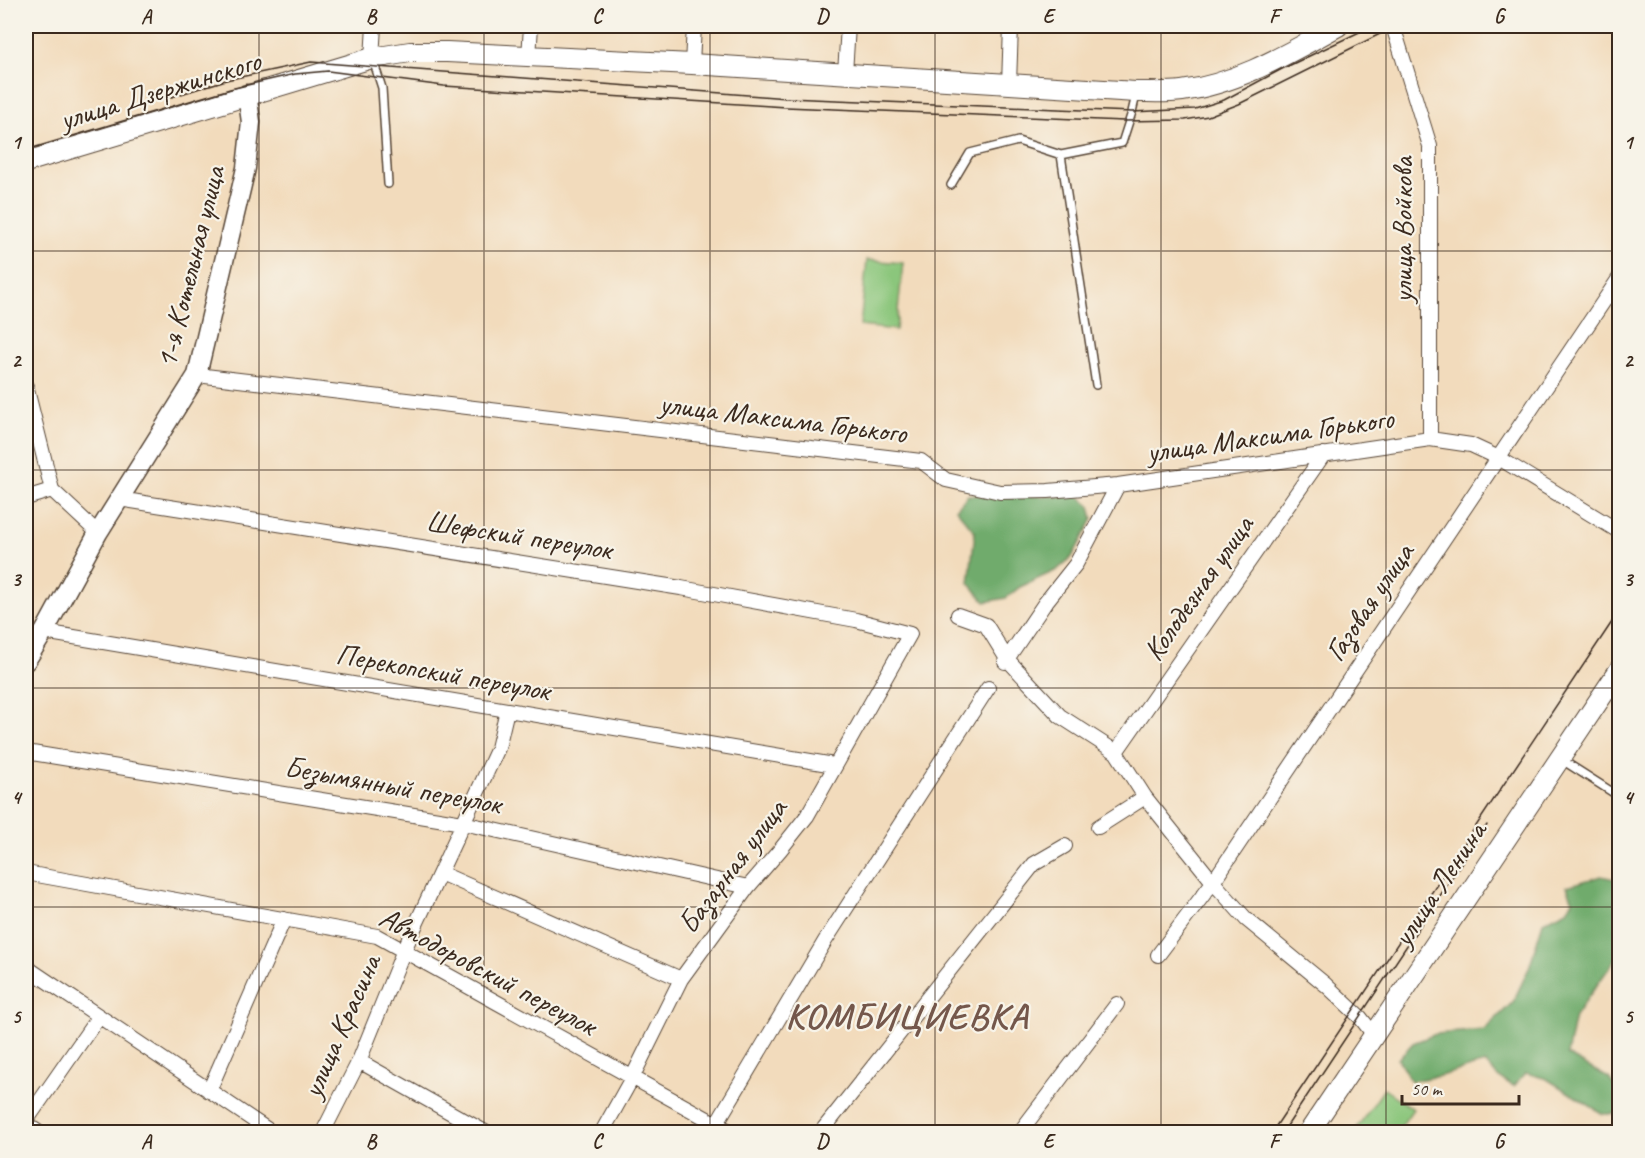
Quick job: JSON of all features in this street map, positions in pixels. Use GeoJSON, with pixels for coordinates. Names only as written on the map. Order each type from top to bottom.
{"type":"FeatureCollection","features":[{"type":"Feature","properties":{"kind":"main road","name":"улица Дзержинского"},"geometry":{"type":"LineString","coordinates":[[26,162],[372,58],[410,52],[692,64],[1136,92],[1182,91],[1235,77],[1255,69],[1333,27]]}},
{"type":"Feature","properties":{"kind":"main road","name":"улица Ленина"},"geometry":{"type":"LineString","coordinates":[[1309,1132],[1620,669]]}},
{"type":"Feature","properties":{"kind":"street"},"geometry":{"type":"LineString","coordinates":[[372,58],[374,26]]}},
{"type":"Feature","properties":{"kind":"street"},"geometry":{"type":"LineString","coordinates":[[529,57],[531,26]]}},
{"type":"Feature","properties":{"kind":"street"},"geometry":{"type":"LineString","coordinates":[[692,64],[694,26]]}},
{"type":"Feature","properties":{"kind":"street"},"geometry":{"type":"LineString","coordinates":[[845,73],[848,26]]}},
{"type":"Feature","properties":{"kind":"street"},"geometry":{"type":"LineString","coordinates":[[1009,84],[1011,26]]}},
{"type":"Feature","properties":{"kind":"street","name":"улица Войкова"},"geometry":{"type":"LineString","coordinates":[[1393,26],[1430,146],[1430,439]]}},
{"type":"Feature","properties":{"kind":"street","name":"1-я Котельная улица"},"geometry":{"type":"LineString","coordinates":[[26,660],[44,632],[98,533],[197,375],[246,168],[251,122],[247,94]]}},
{"type":"Feature","properties":{"kind":"street","name":"Газовая улица"},"geometry":{"type":"LineString","coordinates":[[1158,955],[1213,882],[1620,277]]}},
{"type":"Feature","properties":{"kind":"street","name":"улица Максима Горького"},"geometry":{"type":"LineString","coordinates":[[197,375],[921,461],[946,480],[1000,492],[1048,491],[1118,485],[1430,439],[1471,445],[1499,458],[1620,532]]}},
{"type":"Feature","properties":{"kind":"street"},"geometry":{"type":"LineString","coordinates":[[26,386],[52,490],[98,533]]}},
{"type":"Feature","properties":{"kind":"street","name":"Колодезная улица"},"geometry":{"type":"LineString","coordinates":[[1116,752],[1324,454]]}},
{"type":"Feature","properties":{"kind":"street"},"geometry":{"type":"LineString","coordinates":[[1006,661],[1045,603],[1076,564],[1118,485]]}},
{"type":"Feature","properties":{"kind":"street"},"geometry":{"type":"LineString","coordinates":[[26,498],[52,490]]}},
{"type":"Feature","properties":{"kind":"street","name":"Шефский переулок"},"geometry":{"type":"LineString","coordinates":[[119,499],[681,588],[856,620],[910,634]]}},
{"type":"Feature","properties":{"kind":"street"},"geometry":{"type":"LineString","coordinates":[[958,615],[987,625],[1006,661],[1060,716],[1116,752],[1145,796],[1213,882],[1246,919],[1326,985],[1353,1010],[1374,1035]]}},
{"type":"Feature","properties":{"kind":"street","name":"Перекопский переулок"},"geometry":{"type":"LineString","coordinates":[[44,632],[834,765]]}},
{"type":"Feature","properties":{"kind":"street","name":"Базарная улица"},"geometry":{"type":"LineString","coordinates":[[602,1132],[632,1078],[681,978],[748,887],[807,816],[910,634]]}},
{"type":"Feature","properties":{"kind":"street"},"geometry":{"type":"LineString","coordinates":[[714,1129],[825,941],[988,688]]}},
{"type":"Feature","properties":{"kind":"street","name":"улица Красина"},"geometry":{"type":"LineString","coordinates":[[323,1132],[359,1061],[404,950],[498,748],[507,710]]}},
{"type":"Feature","properties":{"kind":"street","name":"Безымянный переулок"},"geometry":{"type":"LineString","coordinates":[[26,752],[463,823],[748,887]]}},
{"type":"Feature","properties":{"kind":"street"},"geometry":{"type":"LineString","coordinates":[[1098,827],[1145,796]]}},
{"type":"Feature","properties":{"kind":"street"},"geometry":{"type":"LineString","coordinates":[[821,1132],[1034,864],[1065,846]]}},
{"type":"Feature","properties":{"kind":"street","name":"Автодоровский переулок"},"geometry":{"type":"LineString","coordinates":[[26,873],[377,936],[632,1078],[714,1129],[731,1132]]}},
{"type":"Feature","properties":{"kind":"street"},"geometry":{"type":"LineString","coordinates":[[440,873],[681,978]]}},
{"type":"Feature","properties":{"kind":"street"},"geometry":{"type":"LineString","coordinates":[[209,1091],[284,919]]}},
{"type":"Feature","properties":{"kind":"street"},"geometry":{"type":"LineString","coordinates":[[26,967],[271,1132]]}},
{"type":"Feature","properties":{"kind":"street"},"geometry":{"type":"LineString","coordinates":[[1020,1132],[1118,1004]]}},
{"type":"Feature","properties":{"kind":"street"},"geometry":{"type":"LineString","coordinates":[[38,1132],[26,1122],[99,1016]]}},
{"type":"Feature","properties":{"kind":"street"},"geometry":{"type":"LineString","coordinates":[[359,1061],[485,1132]]}},
{"type":"Feature","properties":{"kind":"lane"},"geometry":{"type":"LineString","coordinates":[[372,58],[382,88],[388,184]]}},
{"type":"Feature","properties":{"kind":"lane"},"geometry":{"type":"LineString","coordinates":[[951,185],[970,153],[1018,141],[1061,155],[1122,143],[1136,92]]}},
{"type":"Feature","properties":{"kind":"lane"},"geometry":{"type":"LineString","coordinates":[[1061,155],[1096,385]]}},
{"type":"Feature","properties":{"kind":"lane"},"geometry":{"type":"LineString","coordinates":[[1559,759],[1620,797]]}},
{"type":"Feature","properties":{"kind":"green space"},"geometry":{"type":"Polygon","coordinates":[[[867,260],[903,263],[896,330],[860,326],[867,260]]]}},
{"type":"Feature","properties":{"kind":"green space"},"geometry":{"type":"Polygon","coordinates":[[[968,495],[1080,497],[1090,506],[1093,519],[1072,557],[1057,570],[1020,587],[1006,598],[985,602],[969,583],[975,532],[956,509],[968,495]]]}},
{"type":"Feature","properties":{"kind":"green space"},"geometry":{"type":"Polygon","coordinates":[[[1601,876],[1619,880],[1619,954],[1575,1016],[1567,1055],[1609,1078],[1619,1093],[1619,1114],[1603,1114],[1547,1079],[1526,1073],[1514,1086],[1499,1078],[1485,1063],[1440,1076],[1411,1081],[1398,1059],[1413,1043],[1436,1034],[1484,1030],[1513,1002],[1529,968],[1543,922],[1567,910],[1573,901],[1567,886],[1601,876]]]}},
{"type":"Feature","properties":{"kind":"green space"},"geometry":{"type":"Polygon","coordinates":[[[1384,1089],[1413,1109],[1397,1132],[1354,1132],[1384,1089]]]}},
{"type":"Feature","properties":{"kind":"tram line"},"geometry":{"type":"LineString","coordinates":[[165,99],[226,80],[311,62],[787,98],[1132,112],[1195,109],[1224,100],[1372,26]]}},
{"type":"Feature","properties":{"kind":"tram line"},"geometry":{"type":"LineString","coordinates":[[26,150],[230,89],[295,74],[328,71],[444,86],[786,107],[1124,121],[1185,120],[1208,116],[1239,104],[1396,26]]}},
{"type":"Feature","properties":{"kind":"tram line"},"geometry":{"type":"LineString","coordinates":[[1272,1132],[1620,610]]}},
{"type":"Feature","properties":{"kind":"tram line"},"geometry":{"type":"LineString","coordinates":[[1283,1132],[1487,825]]}},
{"type":"Feature","properties":{"kind":"district","name":"КОМБИЦИЕВКА"},"geometry":{"type":"Point","coordinates":[907,1015]}}]}
